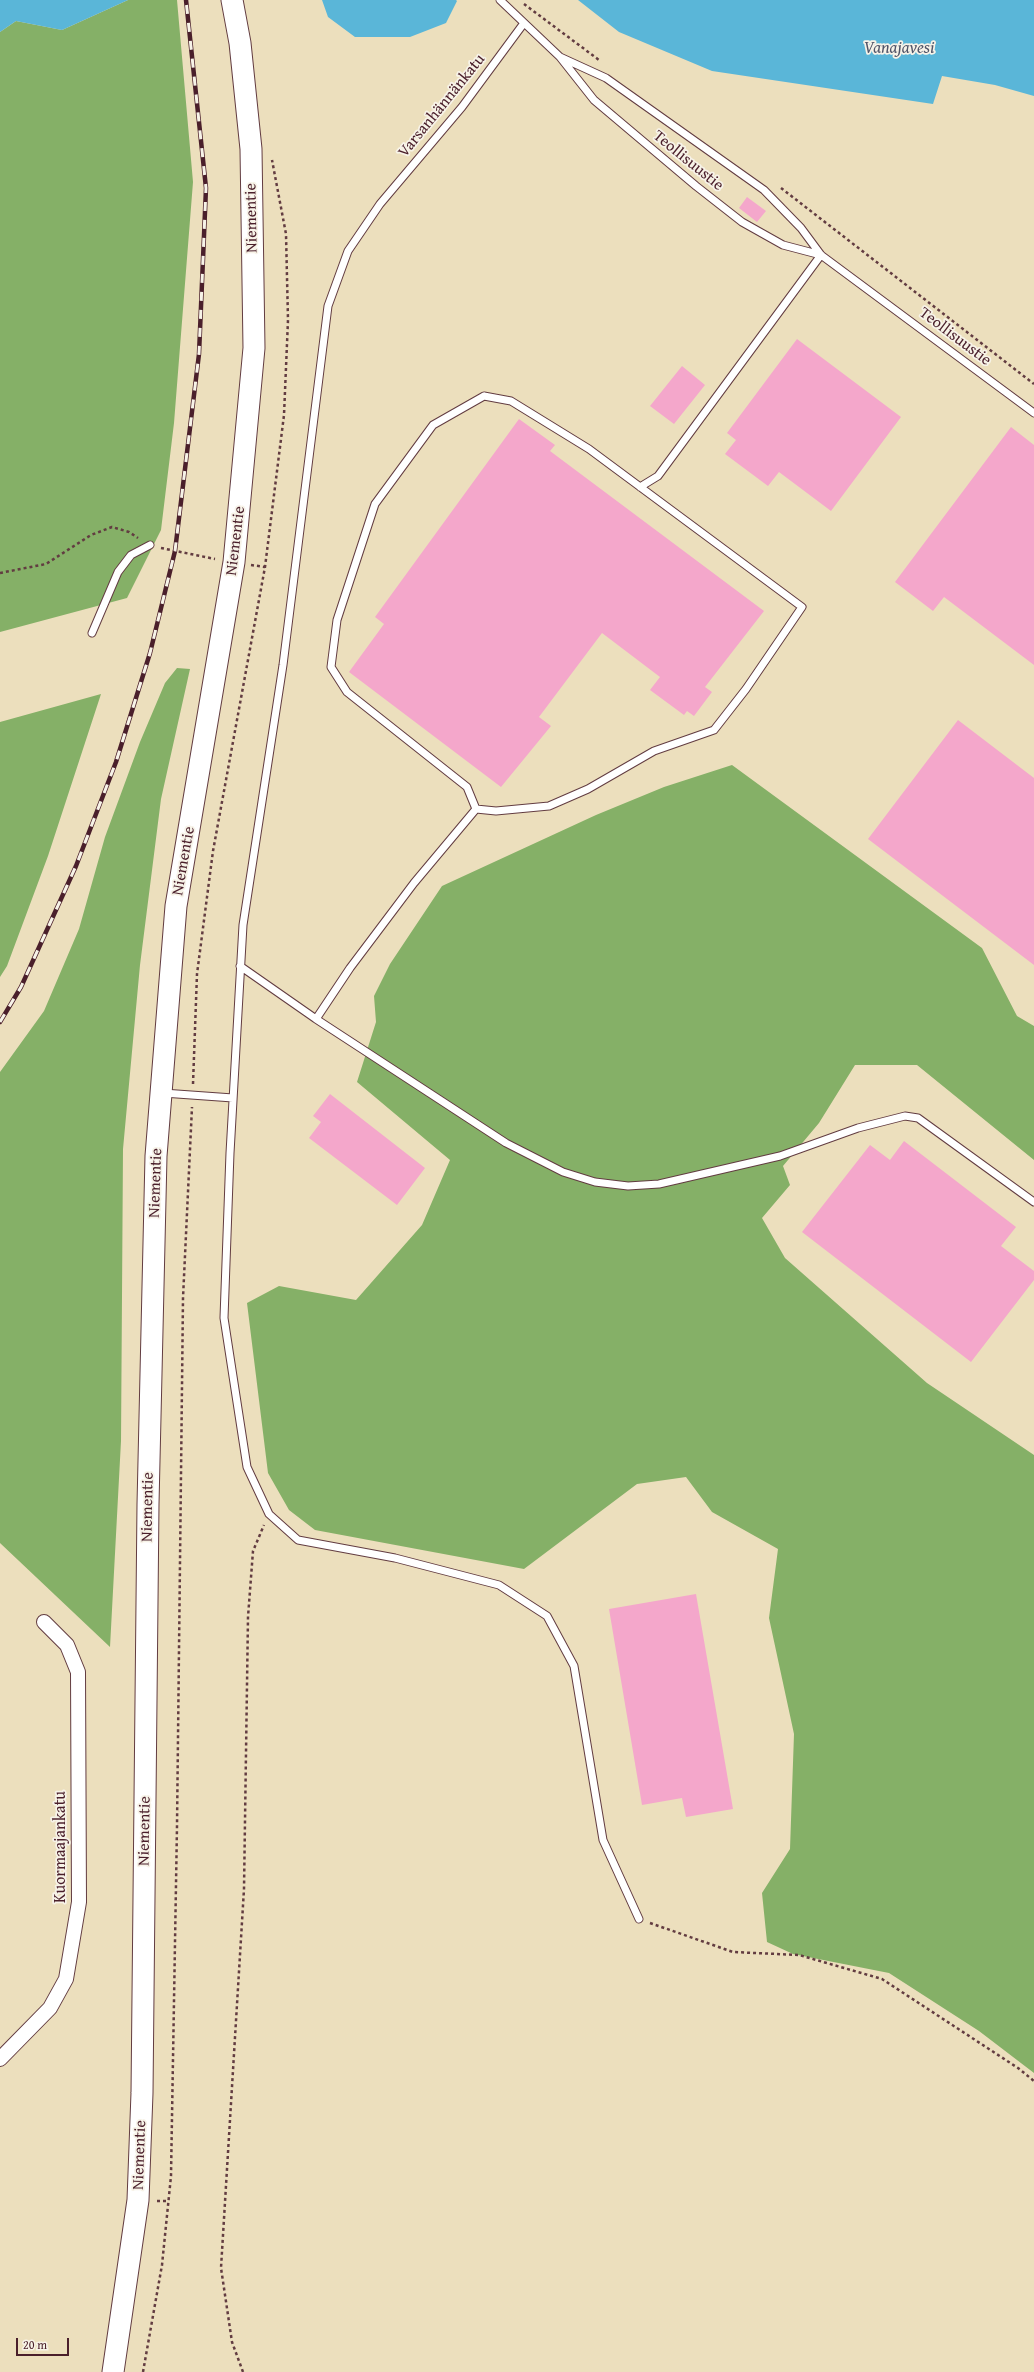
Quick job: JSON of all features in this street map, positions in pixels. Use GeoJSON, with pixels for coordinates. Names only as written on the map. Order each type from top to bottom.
{"type":"FeatureCollection","features":[{"type":"Feature","properties":{"kind":"main road","name":"Niementie"},"geometry":{"type":"LineString","coordinates":[[113,2372],[138,2200],[142,2093],[148,1504],[156,1156],[176,906],[234,562],[254,348],[251,150],[240,43],[232,0]]}},
{"type":"Feature","properties":{"kind":"street","name":"Kuormaajankatu"},"geometry":{"type":"LineString","coordinates":[[0,2059],[50,2008],[66,1979],[79,1902],[78,1672],[68,1645],[44,1622]]}},
{"type":"Feature","properties":{"kind":"lane","name":"Teollisuustie"},"geometry":{"type":"LineString","coordinates":[[500,0],[560,57],[594,100],[742,222],[783,245],[821,255]]}},
{"type":"Feature","properties":{"kind":"lane","name":"Varsanhännänkatu"},"geometry":{"type":"LineString","coordinates":[[269,1514],[247,1467],[224,1318],[233,1098],[243,925],[283,665],[328,306],[348,251],[380,204],[462,107],[524,23]]}},
{"type":"Feature","properties":{"kind":"lane","name":"Teollisuustie"},"geometry":{"type":"LineString","coordinates":[[560,57],[611,82],[764,190],[801,228],[821,255],[1034,412]]}},
{"type":"Feature","properties":{"kind":"lane"},"geometry":{"type":"LineString","coordinates":[[640,487],[658,476],[821,255]]}},
{"type":"Feature","properties":{"kind":"lane"},"geometry":{"type":"LineString","coordinates":[[484,396],[512,401],[589,449],[802,607],[746,689],[714,730],[654,751],[588,788],[549,806],[496,811],[476,810],[467,787],[346,692],[331,667],[337,620],[375,504],[433,425],[484,396]]}},
{"type":"Feature","properties":{"kind":"lane"},"geometry":{"type":"LineString","coordinates":[[92,633],[118,572],[131,555],[150,544]]}},
{"type":"Feature","properties":{"kind":"lane"},"geometry":{"type":"LineString","coordinates":[[316,1019],[350,968],[414,883],[476,810]]}},
{"type":"Feature","properties":{"kind":"lane"},"geometry":{"type":"LineString","coordinates":[[240,966],[316,1019],[506,1143],[563,1172],[595,1182],[628,1186],[659,1184],[780,1156],[858,1128],[905,1116],[918,1118],[1034,1202]]}},
{"type":"Feature","properties":{"kind":"lane"},"geometry":{"type":"LineString","coordinates":[[161,1093],[233,1098]]}},
{"type":"Feature","properties":{"kind":"lane"},"geometry":{"type":"LineString","coordinates":[[269,1514],[298,1540],[395,1558],[499,1585],[547,1616],[574,1666],[603,1840],[639,1919]]}},
{"type":"Feature","properties":{"kind":"path"},"geometry":{"type":"LineString","coordinates":[[143,2372],[162,2265],[171,2176],[177,1834],[183,1306],[193,1096],[196,974],[213,851],[265,567],[284,415],[288,320],[286,234],[272,158]]}},
{"type":"Feature","properties":{"kind":"path"},"geometry":{"type":"LineString","coordinates":[[777,185],[1034,384]]}},
{"type":"Feature","properties":{"kind":"path"},"geometry":{"type":"LineString","coordinates":[[243,2372],[232,2342],[220,2268],[244,1889],[248,1617],[253,1551],[269,1514]]}},
{"type":"Feature","properties":{"kind":"path"},"geometry":{"type":"LineString","coordinates":[[639,1919],[733,1952],[799,1954],[882,1979],[1018,2068],[1034,2081]]}},
{"type":"Feature","properties":{"kind":"green space"},"geometry":{"type":"Polygon","coordinates":[[[128,0],[177,0],[193,182],[174,423],[161,530],[127,598],[0,632],[0,32],[16,21],[62,30],[128,0]]]}},
{"type":"Feature","properties":{"kind":"green space"},"geometry":{"type":"Polygon","coordinates":[[[177,668],[190,669],[161,799],[140,965],[123,1149],[121,1441],[110,1647],[0,1543],[0,1072],[44,1011],[79,929],[105,837],[140,742],[165,683],[177,668]]]}},
{"type":"Feature","properties":{"kind":"green space"},"geometry":{"type":"Polygon","coordinates":[[[101,694],[48,856],[7,966],[0,977],[0,722],[101,694]]]}},
{"type":"Feature","properties":{"kind":"green space"},"geometry":{"type":"Polygon","coordinates":[[[732,765],[982,948],[1017,1016],[1034,1026],[1034,1160],[917,1065],[855,1065],[819,1123],[783,1166],[790,1185],[762,1218],[785,1258],[927,1383],[1034,1455],[1034,2073],[979,2031],[889,1973],[793,1954],[767,1942],[762,1893],[790,1849],[794,1734],[769,1618],[778,1549],[712,1512],[686,1477],[637,1484],[524,1569],[315,1530],[289,1510],[268,1473],[247,1303],[279,1286],[356,1300],[422,1225],[450,1160],[357,1082],[376,1022],[374,996],[390,964],[442,886],[596,815],[664,787],[732,765]]]}},
{"type":"Feature","properties":{"kind":"water"},"geometry":{"type":"Polygon","coordinates":[[[0,0],[128,0],[62,30],[16,21],[0,32],[0,0]]]}},
{"type":"Feature","properties":{"kind":"water"},"geometry":{"type":"Polygon","coordinates":[[[322,0],[457,1],[446,23],[410,37],[355,37],[328,17],[322,0]]]}},
{"type":"Feature","properties":{"kind":"water","name":"Vanajavesi"},"geometry":{"type":"Polygon","coordinates":[[[578,0],[1034,0],[1034,96],[995,85],[942,76],[933,104],[712,71],[619,32],[578,0]]]}},
{"type":"Feature","properties":{"kind":"building"},"geometry":{"type":"Polygon","coordinates":[[[747,197],[766,211],[757,222],[739,208],[747,197]]]}},
{"type":"Feature","properties":{"kind":"building"},"geometry":{"type":"Polygon","coordinates":[[[797,339],[901,417],[831,511],[779,472],[768,486],[725,454],[736,440],[727,433],[797,339]]]}},
{"type":"Feature","properties":{"kind":"building"},"geometry":{"type":"Polygon","coordinates":[[[682,366],[705,385],[674,424],[650,406],[682,366]]]}},
{"type":"Feature","properties":{"kind":"building"},"geometry":{"type":"Polygon","coordinates":[[[519,419],[555,445],[550,451],[764,611],[705,687],[712,692],[694,716],[687,711],[684,715],[650,690],[660,677],[602,633],[539,717],[551,726],[501,787],[349,672],[384,624],[375,617],[519,419]]]}},
{"type":"Feature","properties":{"kind":"building"},"geometry":{"type":"Polygon","coordinates":[[[1011,427],[1034,445],[1034,665],[944,597],[933,611],[895,582],[1011,427]]]}},
{"type":"Feature","properties":{"kind":"building"},"geometry":{"type":"Polygon","coordinates":[[[958,720],[1034,778],[1034,965],[868,839],[958,720]]]}},
{"type":"Feature","properties":{"kind":"building"},"geometry":{"type":"Polygon","coordinates":[[[330,1094],[425,1168],[397,1205],[309,1138],[321,1122],[313,1116],[330,1094]]]}},
{"type":"Feature","properties":{"kind":"building"},"geometry":{"type":"Polygon","coordinates":[[[904,1141],[1016,1227],[1001,1246],[1034,1271],[1034,1280],[971,1362],[802,1232],[870,1145],[890,1160],[904,1141]]]}},
{"type":"Feature","properties":{"kind":"building"},"geometry":{"type":"Polygon","coordinates":[[[696,1594],[733,1809],[686,1817],[682,1798],[642,1805],[609,1609],[696,1594]]]}},
{"type":"Feature","properties":{"kind":"railway"},"geometry":{"type":"LineString","coordinates":[[0,1022],[21,987],[76,866],[116,762],[150,653],[175,551],[199,354],[206,188],[186,0]]}}]}
